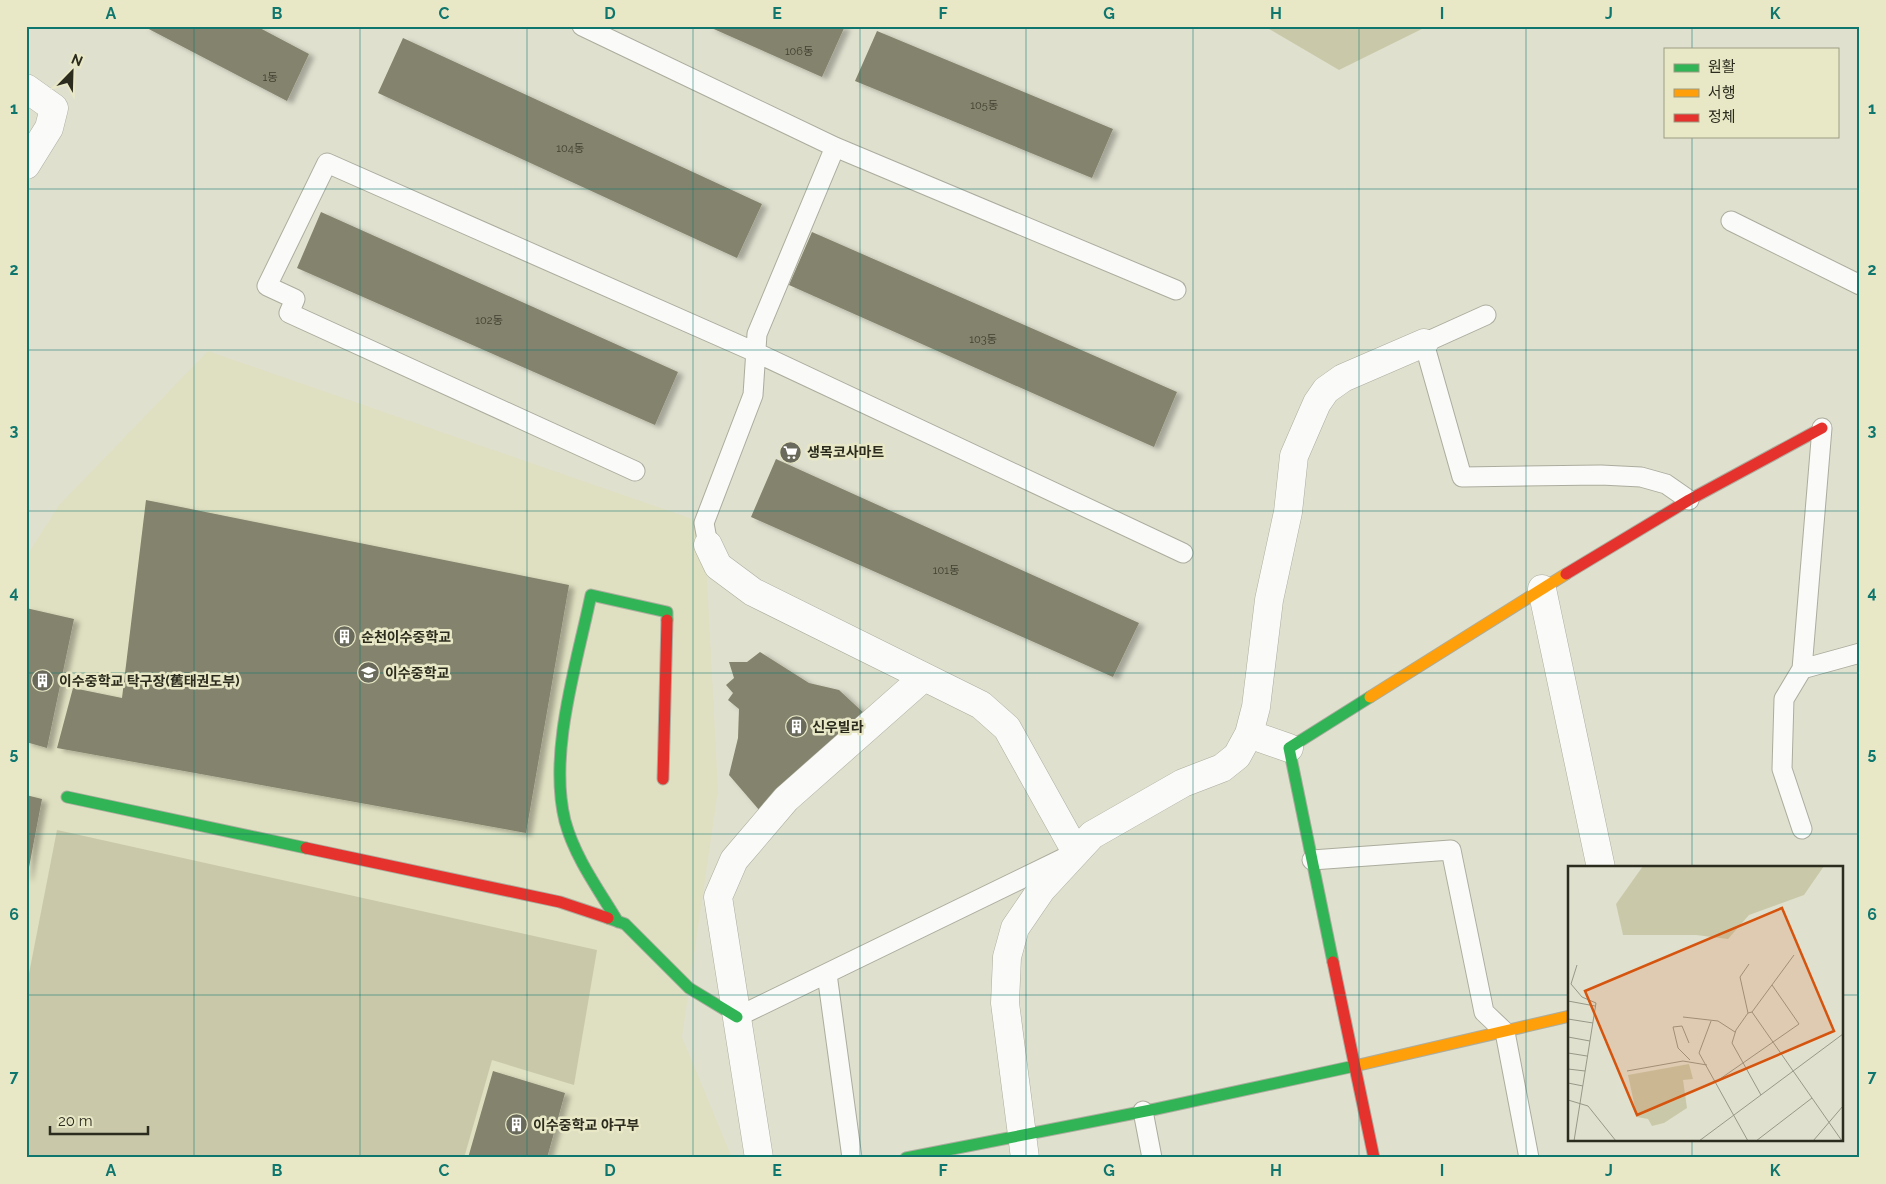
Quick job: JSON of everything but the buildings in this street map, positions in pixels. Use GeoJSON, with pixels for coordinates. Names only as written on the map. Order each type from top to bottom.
{"type":"FeatureCollection","features":[{"type":"Feature","properties":{"kind":"street"},"geometry":{"type":"LineString","coordinates":[[26,88],[54,108],[50,128],[29,155]]}},
{"type":"Feature","properties":{"kind":"street"},"geometry":{"type":"LineString","coordinates":[[1023,1147],[1005,1003],[1006,957],[1015,928],[1041,890],[1092,835],[1183,782],[1222,768],[1237,756],[1249,734],[1256,707],[1269,600],[1288,512],[1294,456],[1313,411],[1326,390],[1343,378],[1424,343]]}},
{"type":"Feature","properties":{"kind":"street"},"geometry":{"type":"LineString","coordinates":[[1290,748],[1542,589],[1689,500],[1822,428]]}},
{"type":"Feature","properties":{"kind":"street"},"geometry":{"type":"LineString","coordinates":[[708,545],[718,566],[753,592],[981,706],[1007,728],[1076,852]]}},
{"type":"Feature","properties":{"kind":"street"},"geometry":{"type":"LineString","coordinates":[[1542,589],[1601,866]]}},
{"type":"Feature","properties":{"kind":"street"},"geometry":{"type":"LineString","coordinates":[[618,922],[580,858],[566,821],[560,785],[563,729],[591,595],[666,612],[663,780]]}},
{"type":"Feature","properties":{"kind":"street"},"geometry":{"type":"LineString","coordinates":[[759,1158],[718,896],[734,860],[786,799],[924,677]]}},
{"type":"Feature","properties":{"kind":"street"},"geometry":{"type":"LineString","coordinates":[[1249,734],[1290,748]]}},
{"type":"Feature","properties":{"kind":"street"},"geometry":{"type":"LineString","coordinates":[[1290,748],[1374,1158]]}},
{"type":"Feature","properties":{"kind":"street"},"geometry":{"type":"LineString","coordinates":[[68,798],[560,902],[625,924],[689,988],[737,1017]]}},
{"type":"Feature","properties":{"kind":"street"},"geometry":{"type":"LineString","coordinates":[[906,1158],[1023,1147],[1143,1110],[1356,1067],[1568,1016]]}},
{"type":"Feature","properties":{"kind":"lane"},"geometry":{"type":"LineString","coordinates":[[582,26],[835,147],[1176,290]]}},
{"type":"Feature","properties":{"kind":"lane"},"geometry":{"type":"LineString","coordinates":[[708,545],[704,523],[753,395],[757,334],[835,147]]}},
{"type":"Feature","properties":{"kind":"lane"},"geometry":{"type":"LineString","coordinates":[[635,471],[289,313],[295,299],[267,286],[327,163],[755,352],[1183,553]]}},
{"type":"Feature","properties":{"kind":"lane"},"geometry":{"type":"LineString","coordinates":[[1731,221],[1860,285]]}},
{"type":"Feature","properties":{"kind":"lane"},"geometry":{"type":"LineString","coordinates":[[1486,315],[1424,343],[1462,477],[1601,474],[1642,477],[1666,484],[1689,500]]}},
{"type":"Feature","properties":{"kind":"lane"},"geometry":{"type":"LineString","coordinates":[[1802,829],[1782,769],[1784,699],[1802,669],[1822,428]]}},
{"type":"Feature","properties":{"kind":"lane"},"geometry":{"type":"LineString","coordinates":[[1802,669],[1860,653]]}},
{"type":"Feature","properties":{"kind":"lane"},"geometry":{"type":"LineString","coordinates":[[1312,860],[1451,850],[1484,1012],[1506,1032],[1530,1158]]}},
{"type":"Feature","properties":{"kind":"lane"},"geometry":{"type":"LineString","coordinates":[[737,1017],[1076,852]]}},
{"type":"Feature","properties":{"kind":"lane"},"geometry":{"type":"LineString","coordinates":[[827,974],[852,1158]]}},
{"type":"Feature","properties":{"kind":"lane"},"geometry":{"type":"LineString","coordinates":[[1143,1110],[1152,1158]]}},
{"type":"Feature","properties":{"kind":"shaded area"},"geometry":{"type":"Polygon","coordinates":[[[1264,26],[1428,26],[1339,70],[1264,26]]]}},
{"type":"Feature","properties":{"kind":"shaded area","name":"이수중학교"},"geometry":{"type":"Polygon","coordinates":[[[208,351],[704,523],[718,790],[682,1037],[732,1158],[26,1158],[26,557],[59,505],[208,351]]]}},
{"type":"Feature","properties":{"kind":"shaded area"},"geometry":{"type":"Polygon","coordinates":[[[57,830],[597,950],[574,1085],[492,1060],[464,1158],[26,1158],[26,989],[57,830]]]}},
{"type":"Feature","properties":{"kind":"traffic: fast"},"geometry":{"type":"LineString","coordinates":[[618,922],[581,861],[565,821],[561,795],[560,767],[566,708],[591,595],[667,612],[667,620]]}},
{"type":"Feature","properties":{"kind":"traffic: fast"},"geometry":{"type":"LineString","coordinates":[[1333,962],[1289,748],[1370,697]]}},
{"type":"Feature","properties":{"kind":"traffic: fast"},"geometry":{"type":"LineString","coordinates":[[67,797],[306,848]]}},
{"type":"Feature","properties":{"kind":"traffic: fast"},"geometry":{"type":"LineString","coordinates":[[608,918],[625,924],[689,988],[737,1017]]}},
{"type":"Feature","properties":{"kind":"traffic: fast"},"geometry":{"type":"LineString","coordinates":[[906,1158],[1156,1109],[1359,1065]]}},
{"type":"Feature","properties":{"kind":"traffic: slow"},"geometry":{"type":"LineString","coordinates":[[1370,697],[1566,574]]}},
{"type":"Feature","properties":{"kind":"traffic: slow"},"geometry":{"type":"LineString","coordinates":[[1359,1065],[1568,1016]]}},
{"type":"Feature","properties":{"kind":"traffic: jam"},"geometry":{"type":"LineString","coordinates":[[1566,574],[1689,500],[1822,428]]}},
{"type":"Feature","properties":{"kind":"traffic: jam"},"geometry":{"type":"LineString","coordinates":[[663,779],[667,620]]}},
{"type":"Feature","properties":{"kind":"traffic: jam"},"geometry":{"type":"LineString","coordinates":[[306,848],[560,902],[608,918]]}},
{"type":"Feature","properties":{"kind":"traffic: jam"},"geometry":{"type":"LineString","coordinates":[[1333,962],[1374,1158]]}},
{"type":"Feature","properties":{"kind":"place","name":"생목코사마트"},"geometry":{"type":"Point","coordinates":[791,452]}},
{"type":"Feature","properties":{"kind":"place","name":"순천이수중학교"},"geometry":{"type":"Point","coordinates":[345,637]}},
{"type":"Feature","properties":{"kind":"place","name":"이수중학교"},"geometry":{"type":"Point","coordinates":[369,673]}},
{"type":"Feature","properties":{"kind":"place","name":"이수중학교 탁구장(舊태권도부)"},"geometry":{"type":"Point","coordinates":[43,681]}},
{"type":"Feature","properties":{"kind":"place","name":"신우빌라"},"geometry":{"type":"Point","coordinates":[796,727]}},
{"type":"Feature","properties":{"kind":"place","name":"이수중학교 야구부"},"geometry":{"type":"Point","coordinates":[517,1125]}}]}
